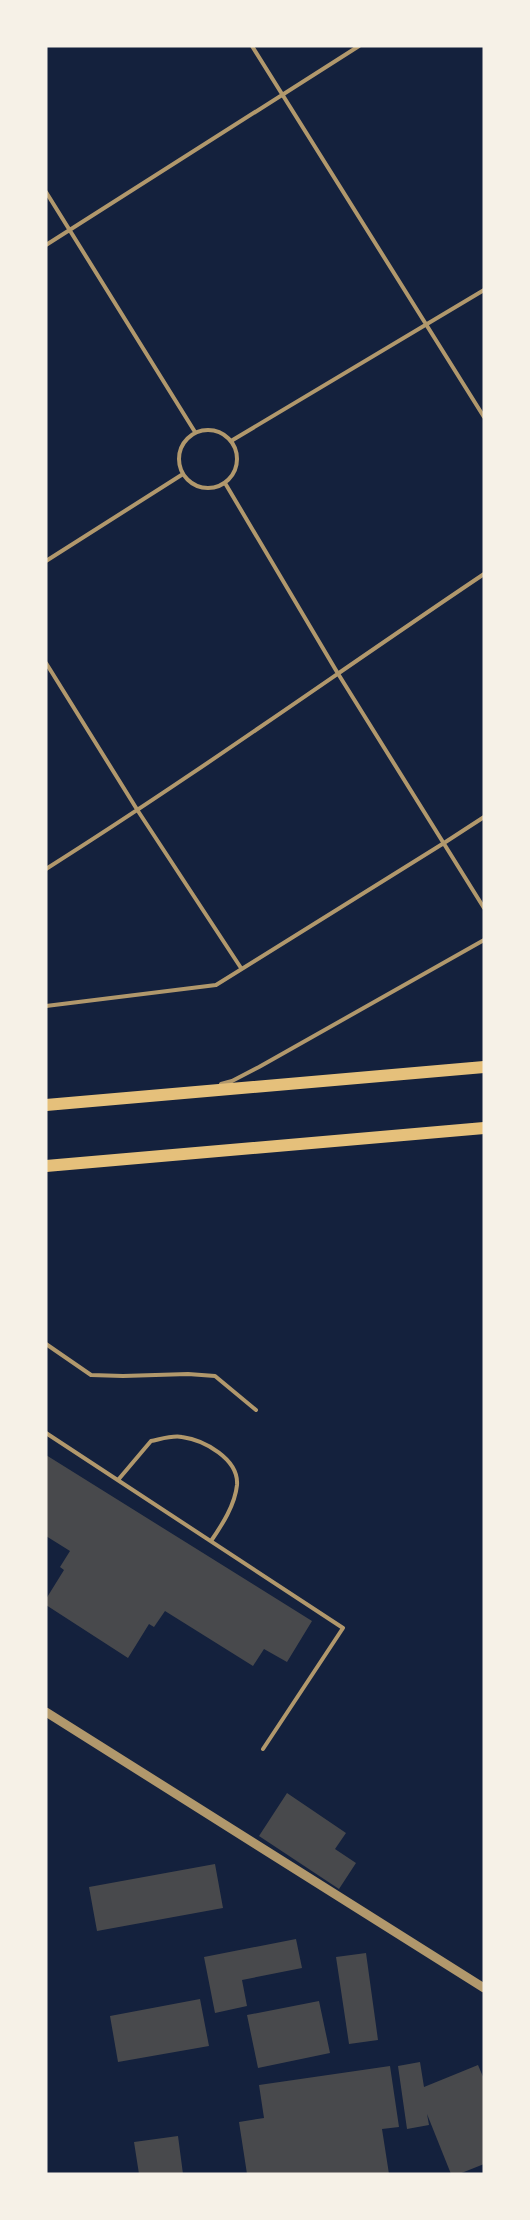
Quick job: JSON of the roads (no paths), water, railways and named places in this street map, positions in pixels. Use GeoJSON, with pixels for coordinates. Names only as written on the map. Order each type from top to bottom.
{"type":"FeatureCollection","features":[{"type":"Feature","properties":{"kind":"main road"},"geometry":{"type":"LineString","coordinates":[[46,1105],[484,1067]]}},
{"type":"Feature","properties":{"kind":"main road"},"geometry":{"type":"LineString","coordinates":[[46,1166],[484,1128]]}},
{"type":"Feature","properties":{"kind":"street"},"geometry":{"type":"LineString","coordinates":[[46,1712],[484,1988]]}},
{"type":"Feature","properties":{"kind":"lane"},"geometry":{"type":"LineString","coordinates":[[252,46],[484,417]]}},
{"type":"Feature","properties":{"kind":"lane"},"geometry":{"type":"LineString","coordinates":[[46,245],[359,46]]}},
{"type":"Feature","properties":{"kind":"lane"},"geometry":{"type":"LineString","coordinates":[[46,192],[195,432]]}},
{"type":"Feature","properties":{"kind":"lane"},"geometry":{"type":"LineString","coordinates":[[230,441],[484,290]]}},
{"type":"Feature","properties":{"kind":"lane"},"geometry":{"type":"LineString","coordinates":[[214,430],[224,434],[230,441],[237,458],[236,468],[225,483],[207,488],[190,481],[183,474],[179,465],[179,455],[187,438],[195,432],[214,430]]}},
{"type":"Feature","properties":{"kind":"lane"},"geometry":{"type":"LineString","coordinates":[[46,561],[183,474]]}},
{"type":"Feature","properties":{"kind":"lane"},"geometry":{"type":"LineString","coordinates":[[225,483],[337,672],[484,908]]}},
{"type":"Feature","properties":{"kind":"lane"},"geometry":{"type":"LineString","coordinates":[[46,869],[138,811],[337,672],[484,574]]}},
{"type":"Feature","properties":{"kind":"lane"},"geometry":{"type":"LineString","coordinates":[[46,663],[138,811],[241,968]]}},
{"type":"Feature","properties":{"kind":"lane"},"geometry":{"type":"LineString","coordinates":[[46,1006],[216,985],[484,817]]}},
{"type":"Feature","properties":{"kind":"lane"},"geometry":{"type":"LineString","coordinates":[[196,1092],[232,1081],[484,940]]}},
{"type":"Feature","properties":{"kind":"lane"},"geometry":{"type":"LineString","coordinates":[[46,1344],[91,1375],[188,1374],[215,1376],[256,1410]]}},
{"type":"Feature","properties":{"kind":"lane"},"geometry":{"type":"LineString","coordinates":[[46,1433],[344,1628],[263,1750]]}},
{"type":"Feature","properties":{"kind":"lane"},"geometry":{"type":"LineString","coordinates":[[118,1480],[152,1441],[181,1436],[208,1446],[231,1464],[237,1484],[228,1512],[211,1541]]}}]}
